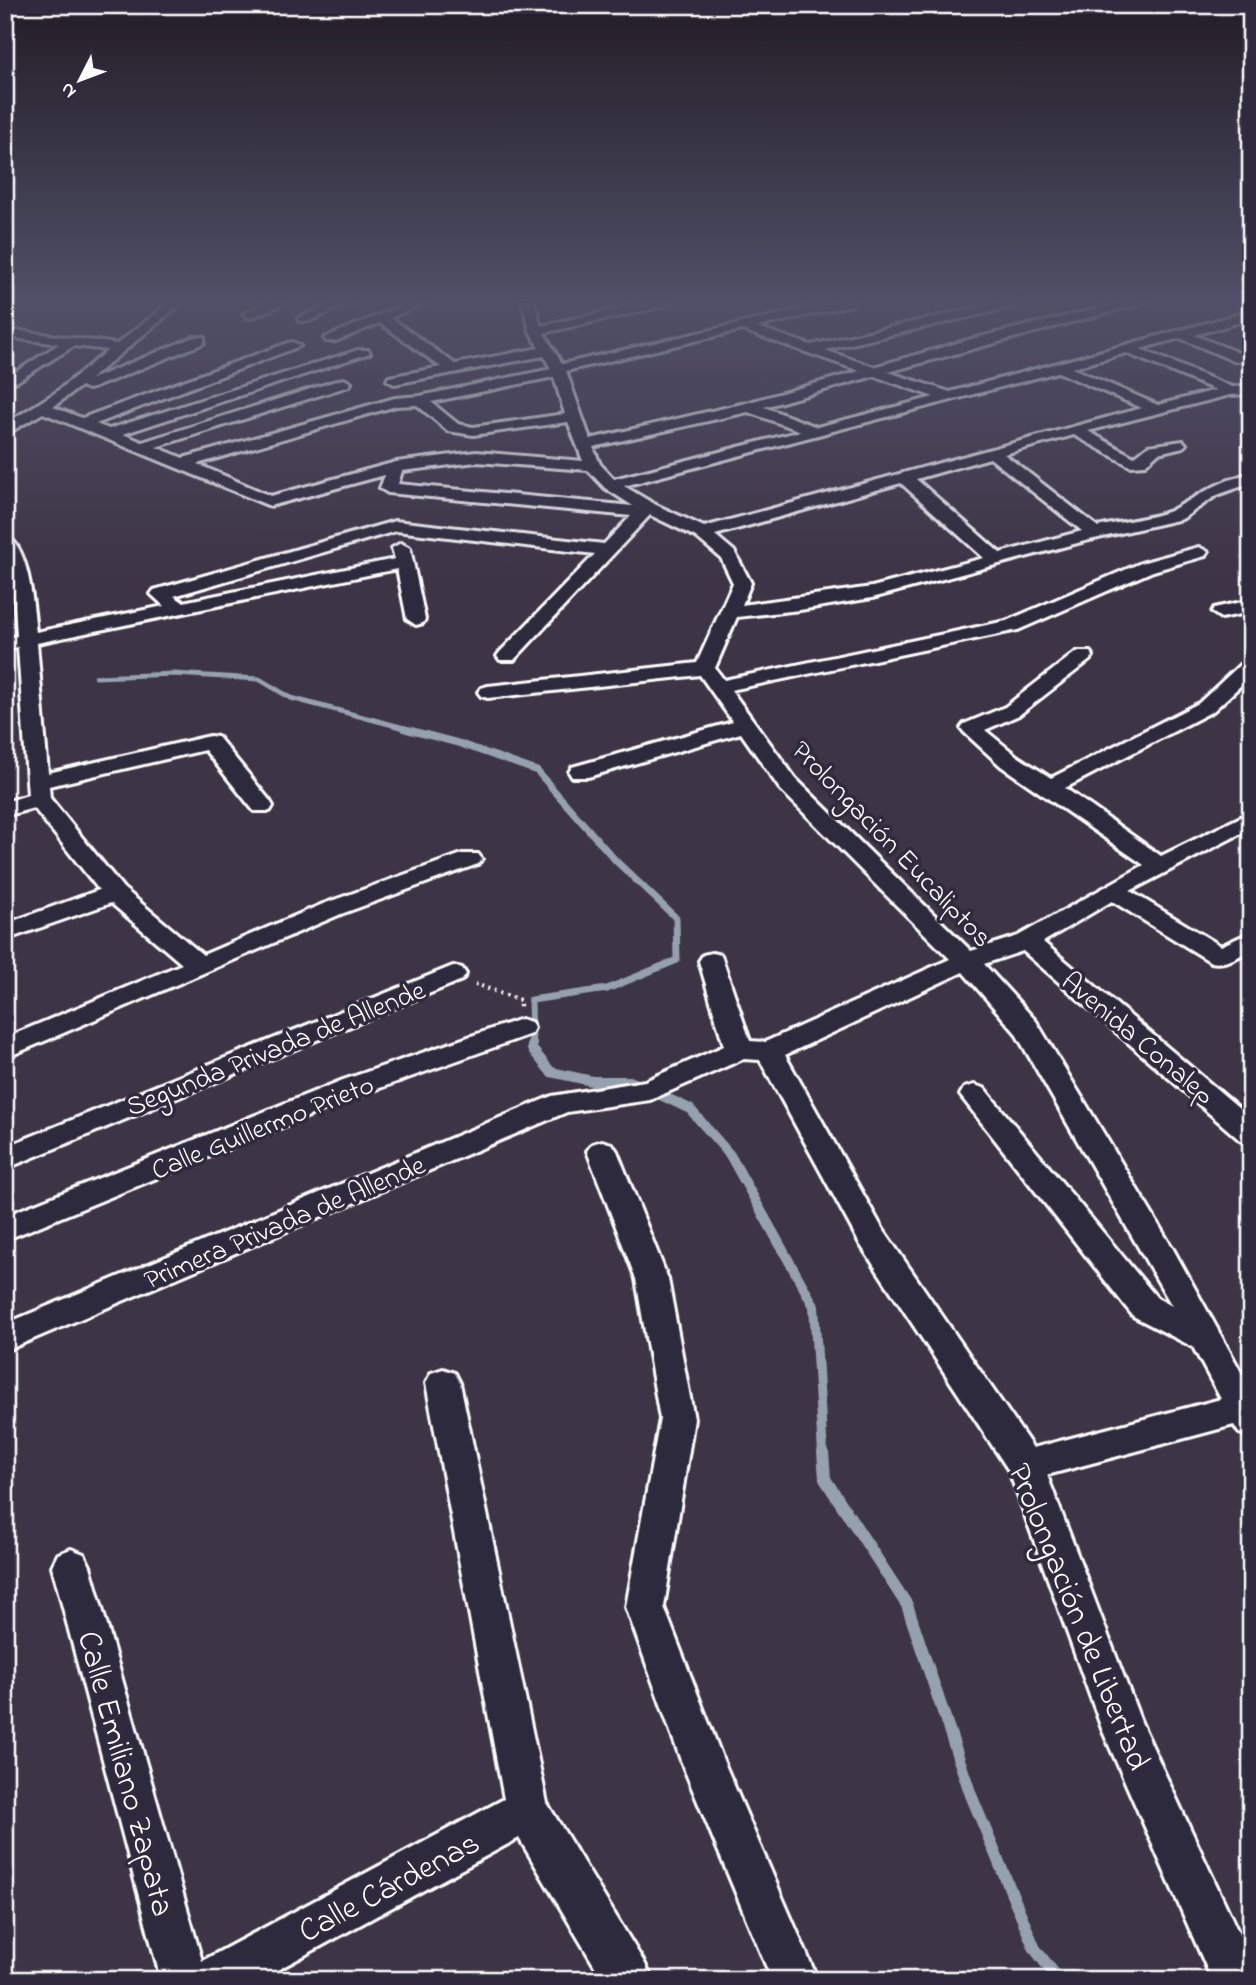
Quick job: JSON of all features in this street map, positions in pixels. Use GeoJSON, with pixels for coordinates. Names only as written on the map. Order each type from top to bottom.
{"type":"FeatureCollection","features":[{"type":"Feature","properties":{"kind":"street"},"geometry":{"type":"LineString","coordinates":[[5,431],[63,395]]}},
{"type":"Feature","properties":{"kind":"street"},"geometry":{"type":"LineString","coordinates":[[81,424],[161,395]]}},
{"type":"Feature","properties":{"kind":"street"},"geometry":{"type":"LineString","coordinates":[[109,435],[234,395]]}},
{"type":"Feature","properties":{"kind":"street"},"geometry":{"type":"LineString","coordinates":[[142,447],[308,395]]}},
{"type":"Feature","properties":{"kind":"street"},"geometry":{"type":"LineString","coordinates":[[182,463],[395,402],[420,400],[436,395]]}},
{"type":"Feature","properties":{"kind":"street"},"geometry":{"type":"LineString","coordinates":[[565,395],[588,456],[611,485],[646,510],[702,533],[728,555],[742,583],[729,612],[712,678]]}},
{"type":"Feature","properties":{"kind":"street"},"geometry":{"type":"LineString","coordinates":[[43,408],[270,501],[396,467],[475,457],[588,456],[793,395]]}},
{"type":"Feature","properties":{"kind":"street"},"geometry":{"type":"LineString","coordinates":[[942,395],[949,397]]}},
{"type":"Feature","properties":{"kind":"street"},"geometry":{"type":"LineString","coordinates":[[611,485],[958,395]]}},
{"type":"Feature","properties":{"kind":"street"},"geometry":{"type":"LineString","coordinates":[[1122,395],[1156,409]]}},
{"type":"Feature","properties":{"kind":"street"},"geometry":{"type":"LineString","coordinates":[[702,533],[1215,395]]}},
{"type":"Feature","properties":{"kind":"street"},"geometry":{"type":"LineString","coordinates":[[420,400],[453,428],[473,431],[573,417]]}},
{"type":"Feature","properties":{"kind":"street"},"geometry":{"type":"LineString","coordinates":[[749,407],[817,432]]}},
{"type":"Feature","properties":{"kind":"street"},"geometry":{"type":"LineString","coordinates":[[1076,430],[1130,461],[1139,462],[1153,449],[1178,444]]}},
{"type":"Feature","properties":{"kind":"street"},"geometry":{"type":"LineString","coordinates":[[994,454],[1096,534]]}},
{"type":"Feature","properties":{"kind":"street"},"geometry":{"type":"LineString","coordinates":[[396,467],[388,488],[646,510]]}},
{"type":"Feature","properties":{"kind":"street"},"geometry":{"type":"LineString","coordinates":[[905,478],[995,558]]}},
{"type":"Feature","properties":{"kind":"street"},"geometry":{"type":"LineString","coordinates":[[729,612],[797,606],[916,582],[995,558],[1176,515],[1191,502],[1226,484],[1251,478]]}},
{"type":"Feature","properties":{"kind":"street"},"geometry":{"type":"LineString","coordinates":[[506,656],[646,510]]}},
{"type":"Feature","properties":{"kind":"street"},"geometry":{"type":"LineString","coordinates":[[181,609],[160,594],[395,526],[608,550]]}},
{"type":"Feature","properties":{"kind":"street"},"geometry":{"type":"LineString","coordinates":[[395,526],[416,618]]}},
{"type":"Feature","properties":{"kind":"street"},"geometry":{"type":"LineString","coordinates":[[5,541],[27,639],[38,790],[114,893],[200,966]]}},
{"type":"Feature","properties":{"kind":"street"},"geometry":{"type":"LineString","coordinates":[[488,692],[712,678],[1011,626],[1147,566],[1199,552]]}},
{"type":"Feature","properties":{"kind":"street"},"geometry":{"type":"LineString","coordinates":[[5,644],[405,562]]}},
{"type":"Feature","properties":{"kind":"street"},"geometry":{"type":"LineString","coordinates":[[1221,612],[1251,606]]}},
{"type":"Feature","properties":{"kind":"street"},"geometry":{"type":"LineString","coordinates":[[1083,656],[1012,710],[971,728],[1009,761],[1160,866]]}},
{"type":"Feature","properties":{"kind":"street"},"geometry":{"type":"LineString","coordinates":[[1050,787],[1206,707],[1251,665]]}},
{"type":"Feature","properties":{"kind":"street","name":"Prolongación Eucaliptos"},"geometry":{"type":"LineString","coordinates":[[712,678],[788,784],[967,961],[1026,1027],[1162,1256],[1247,1415]]}},
{"type":"Feature","properties":{"kind":"street"},"geometry":{"type":"LineString","coordinates":[[580,772],[746,725]]}},
{"type":"Feature","properties":{"kind":"street"},"geometry":{"type":"LineString","coordinates":[[5,809],[38,790],[210,742],[262,806]]}},
{"type":"Feature","properties":{"kind":"street"},"geometry":{"type":"LineString","coordinates":[[562,1103],[650,1090],[754,1051],[967,961],[1027,941],[1112,891],[1251,820]]}},
{"type":"Feature","properties":{"kind":"street"},"geometry":{"type":"LineString","coordinates":[[5,1049],[332,909],[470,859]]}},
{"type":"Feature","properties":{"kind":"street"},"geometry":{"type":"LineString","coordinates":[[1112,891],[1220,956],[1251,940]]}},
{"type":"Feature","properties":{"kind":"street"},"geometry":{"type":"LineString","coordinates":[[5,933],[114,893]]}},
{"type":"Feature","properties":{"kind":"street","name":"Avenida Conalep"},"geometry":{"type":"LineString","coordinates":[[1027,941],[1251,1134]]}},
{"type":"Feature","properties":{"kind":"street","name":"Prolongación de Libertad"},"geometry":{"type":"LineString","coordinates":[[712,961],[754,1051],[871,1236],[1025,1465],[1123,1729],[1236,1980]]}},
{"type":"Feature","properties":{"kind":"street","name":"Segunda Privada de Allende"},"geometry":{"type":"LineString","coordinates":[[5,1159],[453,974]]}},
{"type":"Feature","properties":{"kind":"street","name":"Calle Guillermo Prieto"},"geometry":{"type":"LineString","coordinates":[[5,1229],[354,1087],[521,1028]]}},
{"type":"Feature","properties":{"kind":"street"},"geometry":{"type":"LineString","coordinates":[[974,1095],[1145,1307],[1206,1338]]}},
{"type":"Feature","properties":{"kind":"street","name":"Primera Privada de Allende"},"geometry":{"type":"LineString","coordinates":[[5,1338],[562,1103]]}},
{"type":"Feature","properties":{"kind":"street"},"geometry":{"type":"LineString","coordinates":[[602,1151],[653,1279],[677,1419],[645,1608],[704,1766],[795,1980]]}},
{"type":"Feature","properties":{"kind":"street"},"geometry":{"type":"LineString","coordinates":[[443,1383],[527,1810],[629,1980]]}},
{"type":"Feature","properties":{"kind":"street"},"geometry":{"type":"LineString","coordinates":[[1025,1465],[1247,1415]]}},
{"type":"Feature","properties":{"kind":"street","name":"Calle Emiliano Zapata"},"geometry":{"type":"LineString","coordinates":[[71,1566],[184,1980]]}},
{"type":"Feature","properties":{"kind":"street","name":"Calle Cárdenas"},"geometry":{"type":"LineString","coordinates":[[212,1980],[527,1810]]}},
{"type":"Feature","properties":{"kind":"path","name":"Segunda Privada de Allende"},"geometry":{"type":"LineString","coordinates":[[453,974],[520,1000],[521,1028]]}},
{"type":"Feature","properties":{"kind":"waterway"},"geometry":{"type":"LineString","coordinates":[[96,677],[174,674],[259,679],[291,698],[412,730]]}},
{"type":"Feature","properties":{"kind":"waterway"},"geometry":{"type":"LineString","coordinates":[[405,729],[458,743],[537,771],[616,861],[676,918],[677,960],[607,989],[531,1000],[532,1045]]}},
{"type":"Feature","properties":{"kind":"waterway"},"geometry":{"type":"LineString","coordinates":[[532,1045],[532,1049],[551,1072],[592,1081],[630,1081],[642,1086]]}},
{"type":"Feature","properties":{"kind":"waterway"},"geometry":{"type":"LineString","coordinates":[[654,1092],[690,1109],[730,1155],[814,1306],[823,1454]]}},
{"type":"Feature","properties":{"kind":"waterway"},"geometry":{"type":"LineString","coordinates":[[823,1452],[825,1479],[907,1605],[971,1795],[1035,1949],[1059,1980]]}}]}
